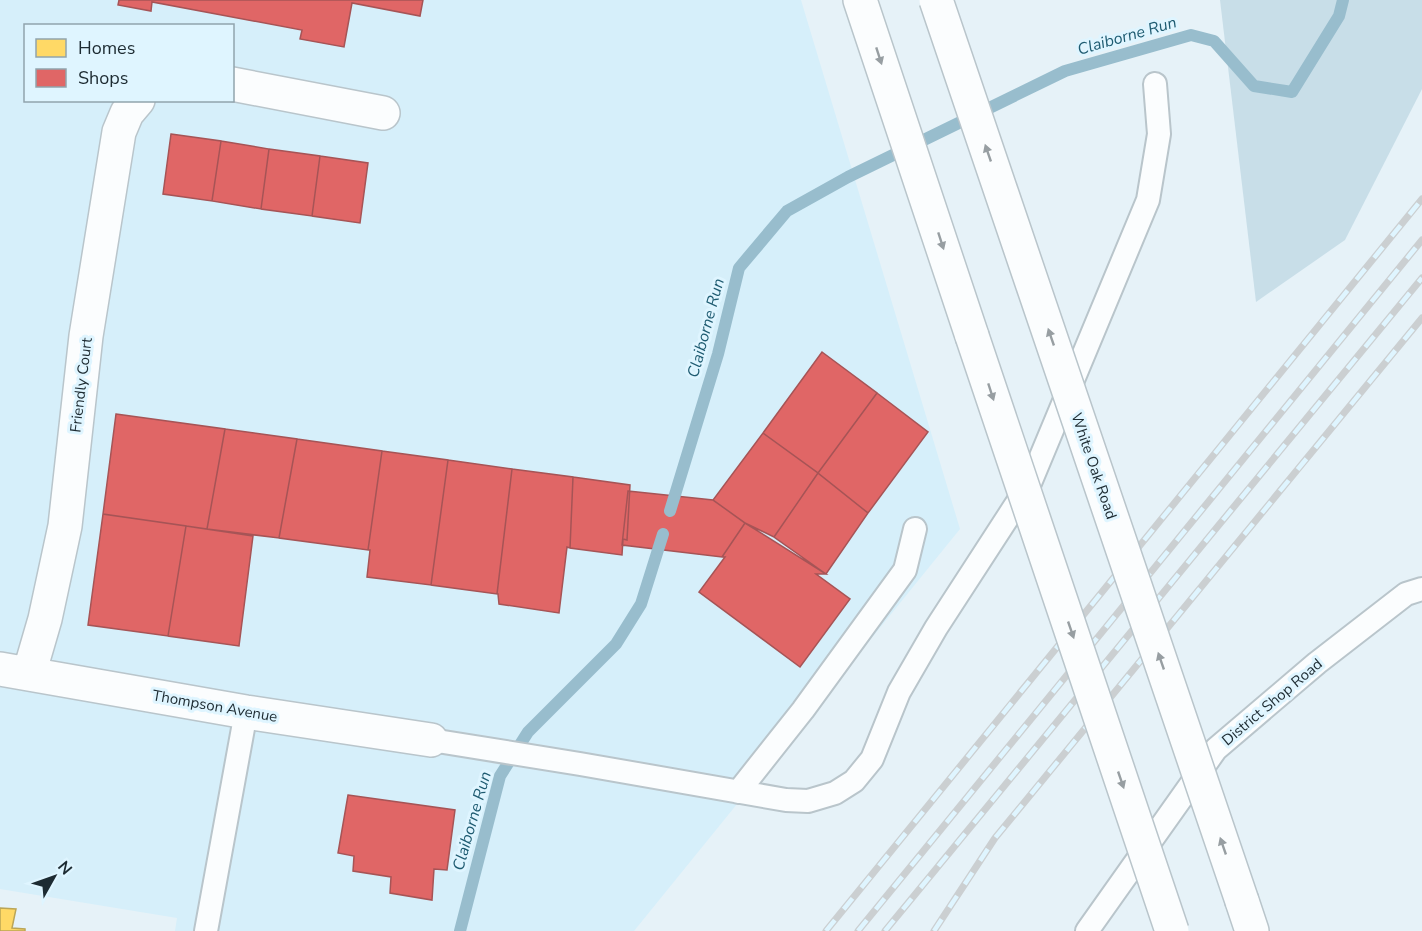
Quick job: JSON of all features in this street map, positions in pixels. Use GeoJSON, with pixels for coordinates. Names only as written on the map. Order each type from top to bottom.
{"type":"FeatureCollection","features":[{"type":"Feature","properties":{"kind":"main road"},"geometry":{"type":"LineString","coordinates":[[860,0],[1172,931]]}},
{"type":"Feature","properties":{"kind":"main road","name":"White Oak Road"},"geometry":{"type":"LineString","coordinates":[[936,0],[1247,916]]}},
{"type":"Feature","properties":{"kind":"main road"},"geometry":{"type":"LineString","coordinates":[[234,84],[383,113]]}},
{"type":"Feature","properties":{"kind":"main road","name":"Friendly Court"},"geometry":{"type":"LineString","coordinates":[[15,671],[45,619],[65,526],[86,336],[119,132],[127,113],[136,102]]}},
{"type":"Feature","properties":{"kind":"main road","name":"Thompson Avenue"},"geometry":{"type":"LineString","coordinates":[[15,671],[246,712],[431,740]]}},
{"type":"Feature","properties":{"kind":"lane"},"geometry":{"type":"LineString","coordinates":[[431,740],[786,800],[808,801],[836,793],[854,780],[872,759],[899,693],[936,628],[1030,483],[1148,201],[1159,134],[1155,84]]}},
{"type":"Feature","properties":{"kind":"lane"},"geometry":{"type":"LineString","coordinates":[[738,792],[802,710],[905,570],[915,529]]}},
{"type":"Feature","properties":{"kind":"lane","name":"District Shop Road"},"geometry":{"type":"LineString","coordinates":[[1087,931],[1216,749],[1326,656],[1406,594],[1422,589]]}},
{"type":"Feature","properties":{"kind":"lane"},"geometry":{"type":"LineString","coordinates":[[206,931],[246,712]]}},
{"type":"Feature","properties":{"kind":"shaded area"},"geometry":{"type":"Polygon","coordinates":[[[0,0],[801,0],[960,529],[634,931],[175,931],[177,918],[0,889],[0,0]]]}},
{"type":"Feature","properties":{"kind":"shaded area"},"geometry":{"type":"Polygon","coordinates":[[[1220,0],[1422,0],[1422,89],[1345,240],[1256,302],[1220,0]]]}},
{"type":"Feature","properties":{"kind":"building: Homes"},"geometry":{"type":"Polygon","coordinates":[[[0,908],[16,909],[12,928],[25,929],[25,931],[0,931],[0,908]]]}},
{"type":"Feature","properties":{"kind":"building: Shops"},"geometry":{"type":"Polygon","coordinates":[[[119,0],[423,0],[420,16],[352,3],[344,47],[300,39],[302,30],[152,2],[151,11],[118,5],[119,0]]]}},
{"type":"Feature","properties":{"kind":"building: Shops"},"geometry":{"type":"Polygon","coordinates":[[[171,134],[221,141],[212,201],[163,194],[171,134]]]}},
{"type":"Feature","properties":{"kind":"building: Shops"},"geometry":{"type":"Polygon","coordinates":[[[221,141],[269,149],[261,209],[212,201],[221,141]]]}},
{"type":"Feature","properties":{"kind":"building: Shops"},"geometry":{"type":"Polygon","coordinates":[[[269,149],[320,156],[312,216],[261,209],[269,149]]]}},
{"type":"Feature","properties":{"kind":"building: Shops"},"geometry":{"type":"Polygon","coordinates":[[[320,156],[368,163],[360,223],[312,216],[320,156]]]}},
{"type":"Feature","properties":{"kind":"building: Shops"},"geometry":{"type":"Polygon","coordinates":[[[822,352],[877,393],[818,473],[763,433],[822,352]]]}},
{"type":"Feature","properties":{"kind":"building: Shops"},"geometry":{"type":"Polygon","coordinates":[[[877,393],[928,432],[868,513],[818,473],[877,393]]]}},
{"type":"Feature","properties":{"kind":"building: Shops"},"geometry":{"type":"Polygon","coordinates":[[[116,414],[225,429],[207,529],[103,514],[116,414]]]}},
{"type":"Feature","properties":{"kind":"building: Shops"},"geometry":{"type":"Polygon","coordinates":[[[225,429],[297,439],[279,538],[207,529],[225,429]]]}},
{"type":"Feature","properties":{"kind":"building: Shops"},"geometry":{"type":"Polygon","coordinates":[[[763,433],[818,473],[774,537],[745,523],[713,500],[763,433]]]}},
{"type":"Feature","properties":{"kind":"building: Shops"},"geometry":{"type":"Polygon","coordinates":[[[297,439],[382,451],[368,550],[279,538],[297,439]]]}},
{"type":"Feature","properties":{"kind":"building: Shops"},"geometry":{"type":"Polygon","coordinates":[[[382,451],[448,460],[431,585],[367,577],[370,550],[368,550],[382,451]]]}},
{"type":"Feature","properties":{"kind":"building: Shops"},"geometry":{"type":"Polygon","coordinates":[[[448,460],[512,469],[497,594],[431,585],[448,460]]]}},
{"type":"Feature","properties":{"kind":"building: Shops"},"geometry":{"type":"Polygon","coordinates":[[[512,469],[573,477],[570,548],[567,547],[559,613],[499,604],[497,594],[512,469]]]}},
{"type":"Feature","properties":{"kind":"building: Shops"},"geometry":{"type":"Polygon","coordinates":[[[818,473],[868,513],[826,574],[774,537],[818,473]]]}},
{"type":"Feature","properties":{"kind":"building: Shops"},"geometry":{"type":"Polygon","coordinates":[[[573,477],[630,485],[627,540],[623,539],[622,555],[570,548],[573,477]]]}},
{"type":"Feature","properties":{"kind":"building: Shops"},"geometry":{"type":"Polygon","coordinates":[[[628,491],[713,500],[745,523],[722,557],[622,545],[628,491]]]}},
{"type":"Feature","properties":{"kind":"building: Shops"},"geometry":{"type":"Polygon","coordinates":[[[103,514],[186,526],[168,636],[88,625],[103,514]]]}},
{"type":"Feature","properties":{"kind":"building: Shops"},"geometry":{"type":"Polygon","coordinates":[[[745,523],[826,574],[816,574],[850,599],[800,667],[699,592],[725,557],[722,557],[745,523]]]}},
{"type":"Feature","properties":{"kind":"building: Shops"},"geometry":{"type":"Polygon","coordinates":[[[186,526],[253,536],[239,646],[168,636],[186,526]]]}},
{"type":"Feature","properties":{"kind":"building: Shops"},"geometry":{"type":"Polygon","coordinates":[[[348,795],[455,810],[447,870],[434,869],[432,900],[390,893],[391,877],[353,871],[354,856],[338,853],[348,795]]]}},
{"type":"Feature","properties":{"kind":"waterway","name":"Claiborne Run"},"geometry":{"type":"LineString","coordinates":[[670,511],[718,354],[739,268],[787,211],[848,177],[1065,71],[1191,35],[1214,41],[1254,86],[1292,92],[1339,16],[1343,0]]}},
{"type":"Feature","properties":{"kind":"waterway","name":"Claiborne Run"},"geometry":{"type":"LineString","coordinates":[[460,931],[500,776],[528,732],[616,644],[641,604],[663,534]]}},
{"type":"Feature","properties":{"kind":"railway"},"geometry":{"type":"LineString","coordinates":[[826,931],[1422,199]]}},
{"type":"Feature","properties":{"kind":"railway"},"geometry":{"type":"LineString","coordinates":[[858,931],[1422,240]]}},
{"type":"Feature","properties":{"kind":"railway"},"geometry":{"type":"LineString","coordinates":[[885,931],[1422,278]]}},
{"type":"Feature","properties":{"kind":"railway"},"geometry":{"type":"LineString","coordinates":[[934,931],[995,838],[1422,318]]}}]}
